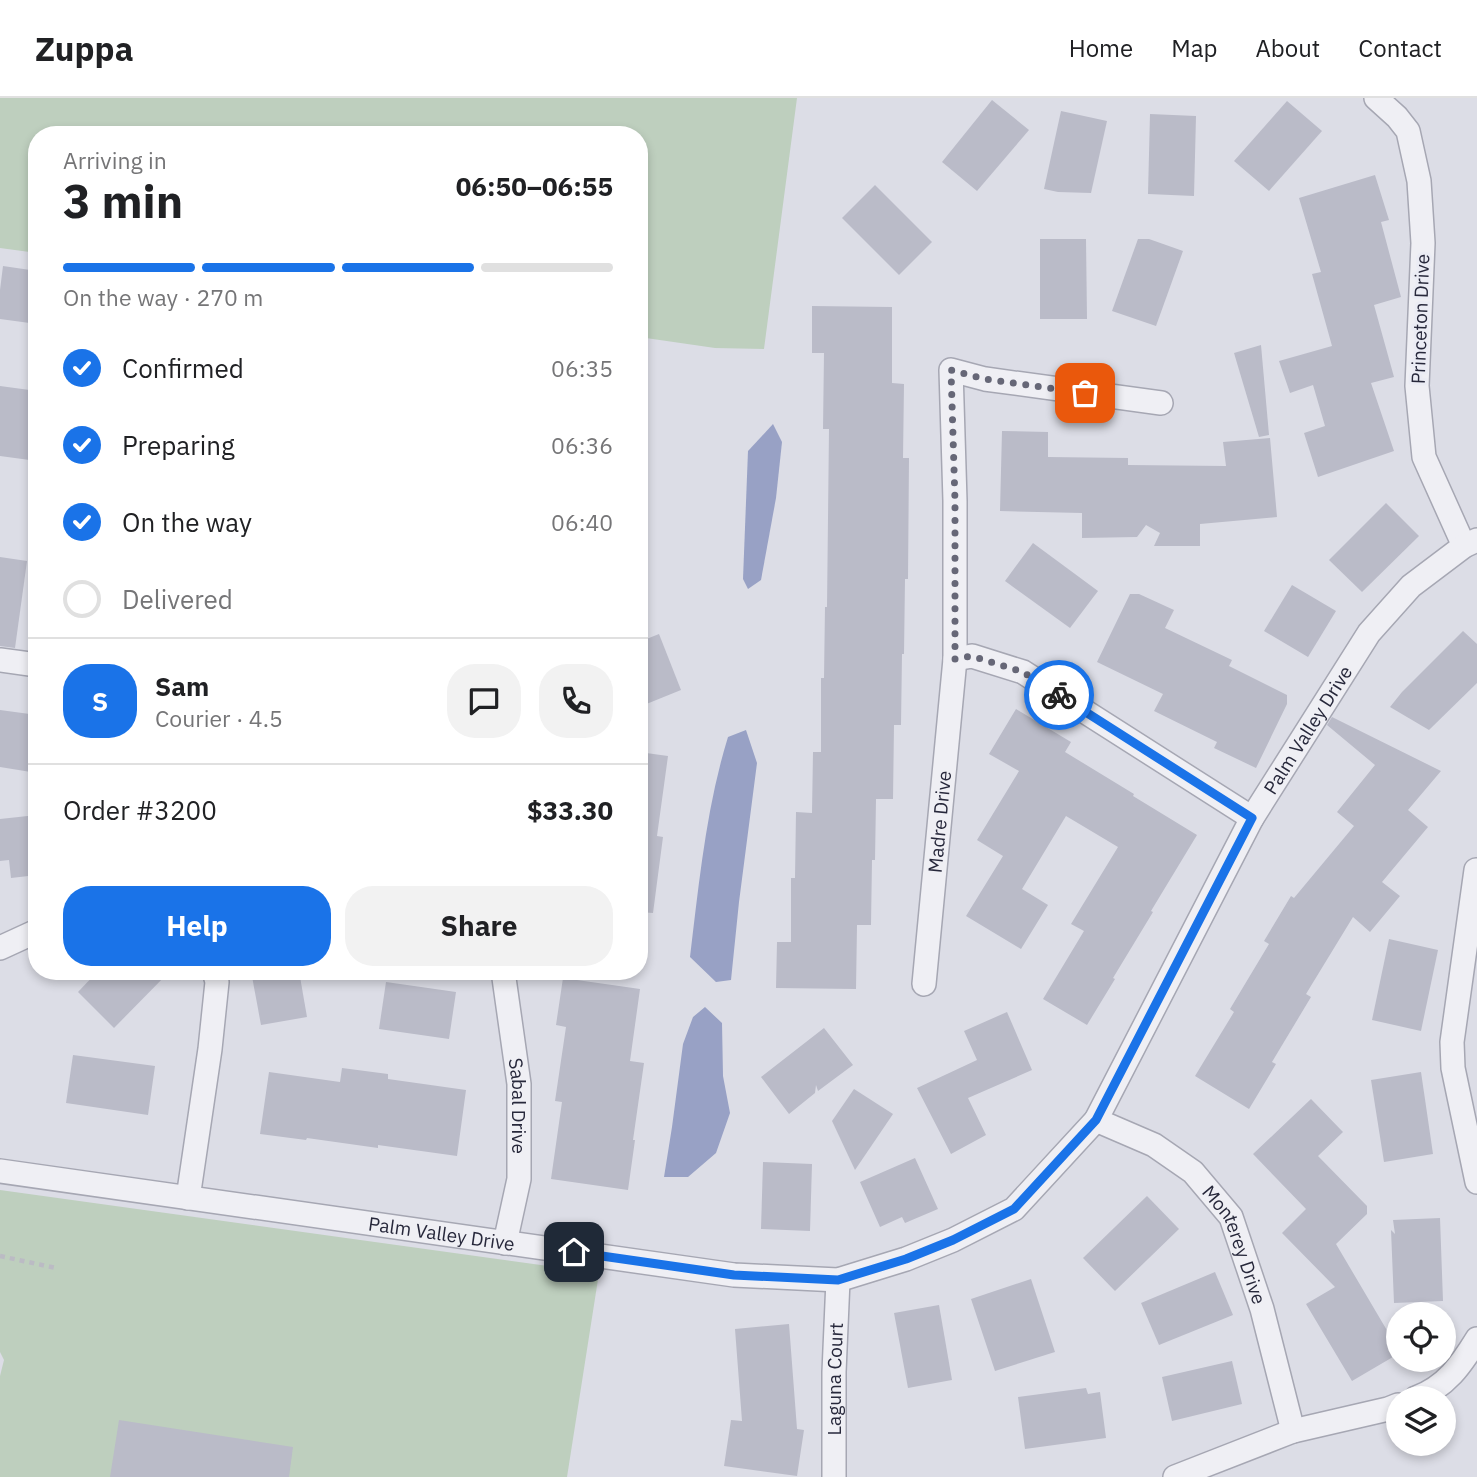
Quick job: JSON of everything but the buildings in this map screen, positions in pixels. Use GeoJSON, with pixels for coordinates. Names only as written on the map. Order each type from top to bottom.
{"type":"FeatureCollection","features":[{"type":"Feature","properties":{"kind":"street","name":"Princeton Drive"},"geometry":{"type":"LineString","coordinates":[[1376,98],[1408,131],[1419,181],[1423,243],[1417,386],[1424,457],[1471,543]]}},
{"type":"Feature","properties":{"kind":"street","name":"Madre Drive"},"geometry":{"type":"LineString","coordinates":[[924,984],[955,659],[955,501],[951,370],[985,379],[1161,403]]}},
{"type":"Feature","properties":{"kind":"street","name":"Palm Valley Drive"},"geometry":{"type":"LineString","coordinates":[[0,1171],[734,1275],[838,1280],[906,1259],[953,1240],[1014,1209],[1096,1120],[1252,818],[1369,633],[1411,586],[1471,543]]}},
{"type":"Feature","properties":{"kind":"street"},"geometry":{"type":"LineString","coordinates":[[955,659],[972,656],[1023,672],[1252,818]]}},
{"type":"Feature","properties":{"kind":"street"},"geometry":{"type":"LineString","coordinates":[[0,660],[28,663]]}},
{"type":"Feature","properties":{"kind":"street"},"geometry":{"type":"LineString","coordinates":[[1476,870],[1452,1042],[1453,1068],[1477,1182]]}},
{"type":"Feature","properties":{"kind":"street"},"geometry":{"type":"LineString","coordinates":[[0,948],[28,935]]}},
{"type":"Feature","properties":{"kind":"street"},"geometry":{"type":"LineString","coordinates":[[188,1198],[210,1049],[216,980]]}},
{"type":"Feature","properties":{"kind":"street","name":"Sabal Drive"},"geometry":{"type":"LineString","coordinates":[[504,980],[519,1084],[519,1179],[505,1242]]}},
{"type":"Feature","properties":{"kind":"street","name":"Monterey Drive"},"geometry":{"type":"LineString","coordinates":[[1096,1120],[1154,1145],[1194,1172],[1231,1217],[1262,1309],[1293,1431]]}},
{"type":"Feature","properties":{"kind":"street","name":"Laguna Court"},"geometry":{"type":"LineString","coordinates":[[834,1477],[834,1372],[838,1280]]}},
{"type":"Feature","properties":{"kind":"street"},"geometry":{"type":"LineString","coordinates":[[1438,1386],[1460,1367],[1477,1339]]}},
{"type":"Feature","properties":{"kind":"street"},"geometry":{"type":"LineString","coordinates":[[1175,1477],[1293,1431],[1386,1409]]}},
{"type":"Feature","properties":{"kind":"path"},"geometry":{"type":"LineString","coordinates":[[0,1256],[56,1268]]}},
{"type":"Feature","properties":{"kind":"green space"},"geometry":{"type":"Polygon","coordinates":[[[0,98],[797,98],[764,349],[715,348],[648,338],[648,126],[28,126],[28,252],[0,248],[0,98]]]}},
{"type":"Feature","properties":{"kind":"green space"},"geometry":{"type":"Polygon","coordinates":[[[0,1190],[599,1273],[567,1477],[0,1477],[0,1376],[4,1360],[0,1352],[0,1190]]]}},
{"type":"Feature","properties":{"kind":"water"},"geometry":{"type":"Polygon","coordinates":[[[773,424],[782,442],[776,498],[761,580],[748,589],[743,579],[748,451],[773,424]]]}},
{"type":"Feature","properties":{"kind":"water"},"geometry":{"type":"Polygon","coordinates":[[[746,730],[757,763],[731,980],[716,982],[690,957],[704,846],[720,764],[728,737],[746,730]]]}},
{"type":"Feature","properties":{"kind":"water"},"geometry":{"type":"Polygon","coordinates":[[[705,1007],[722,1023],[723,1076],[730,1113],[716,1153],[688,1177],[664,1177],[683,1044],[693,1017],[705,1007]]]}},
{"type":"Feature","properties":{"kind":"way so far"},"geometry":{"type":"LineString","coordinates":[[1059,695],[1023,672],[972,656],[955,659],[955,501],[951,370],[985,379],[1085,393]]}},
{"type":"Feature","properties":{"kind":"route"},"geometry":{"type":"LineString","coordinates":[[574,1252],[734,1275],[838,1280],[906,1259],[953,1240],[1014,1209],[1096,1120],[1252,818],[1059,695]]}}]}
